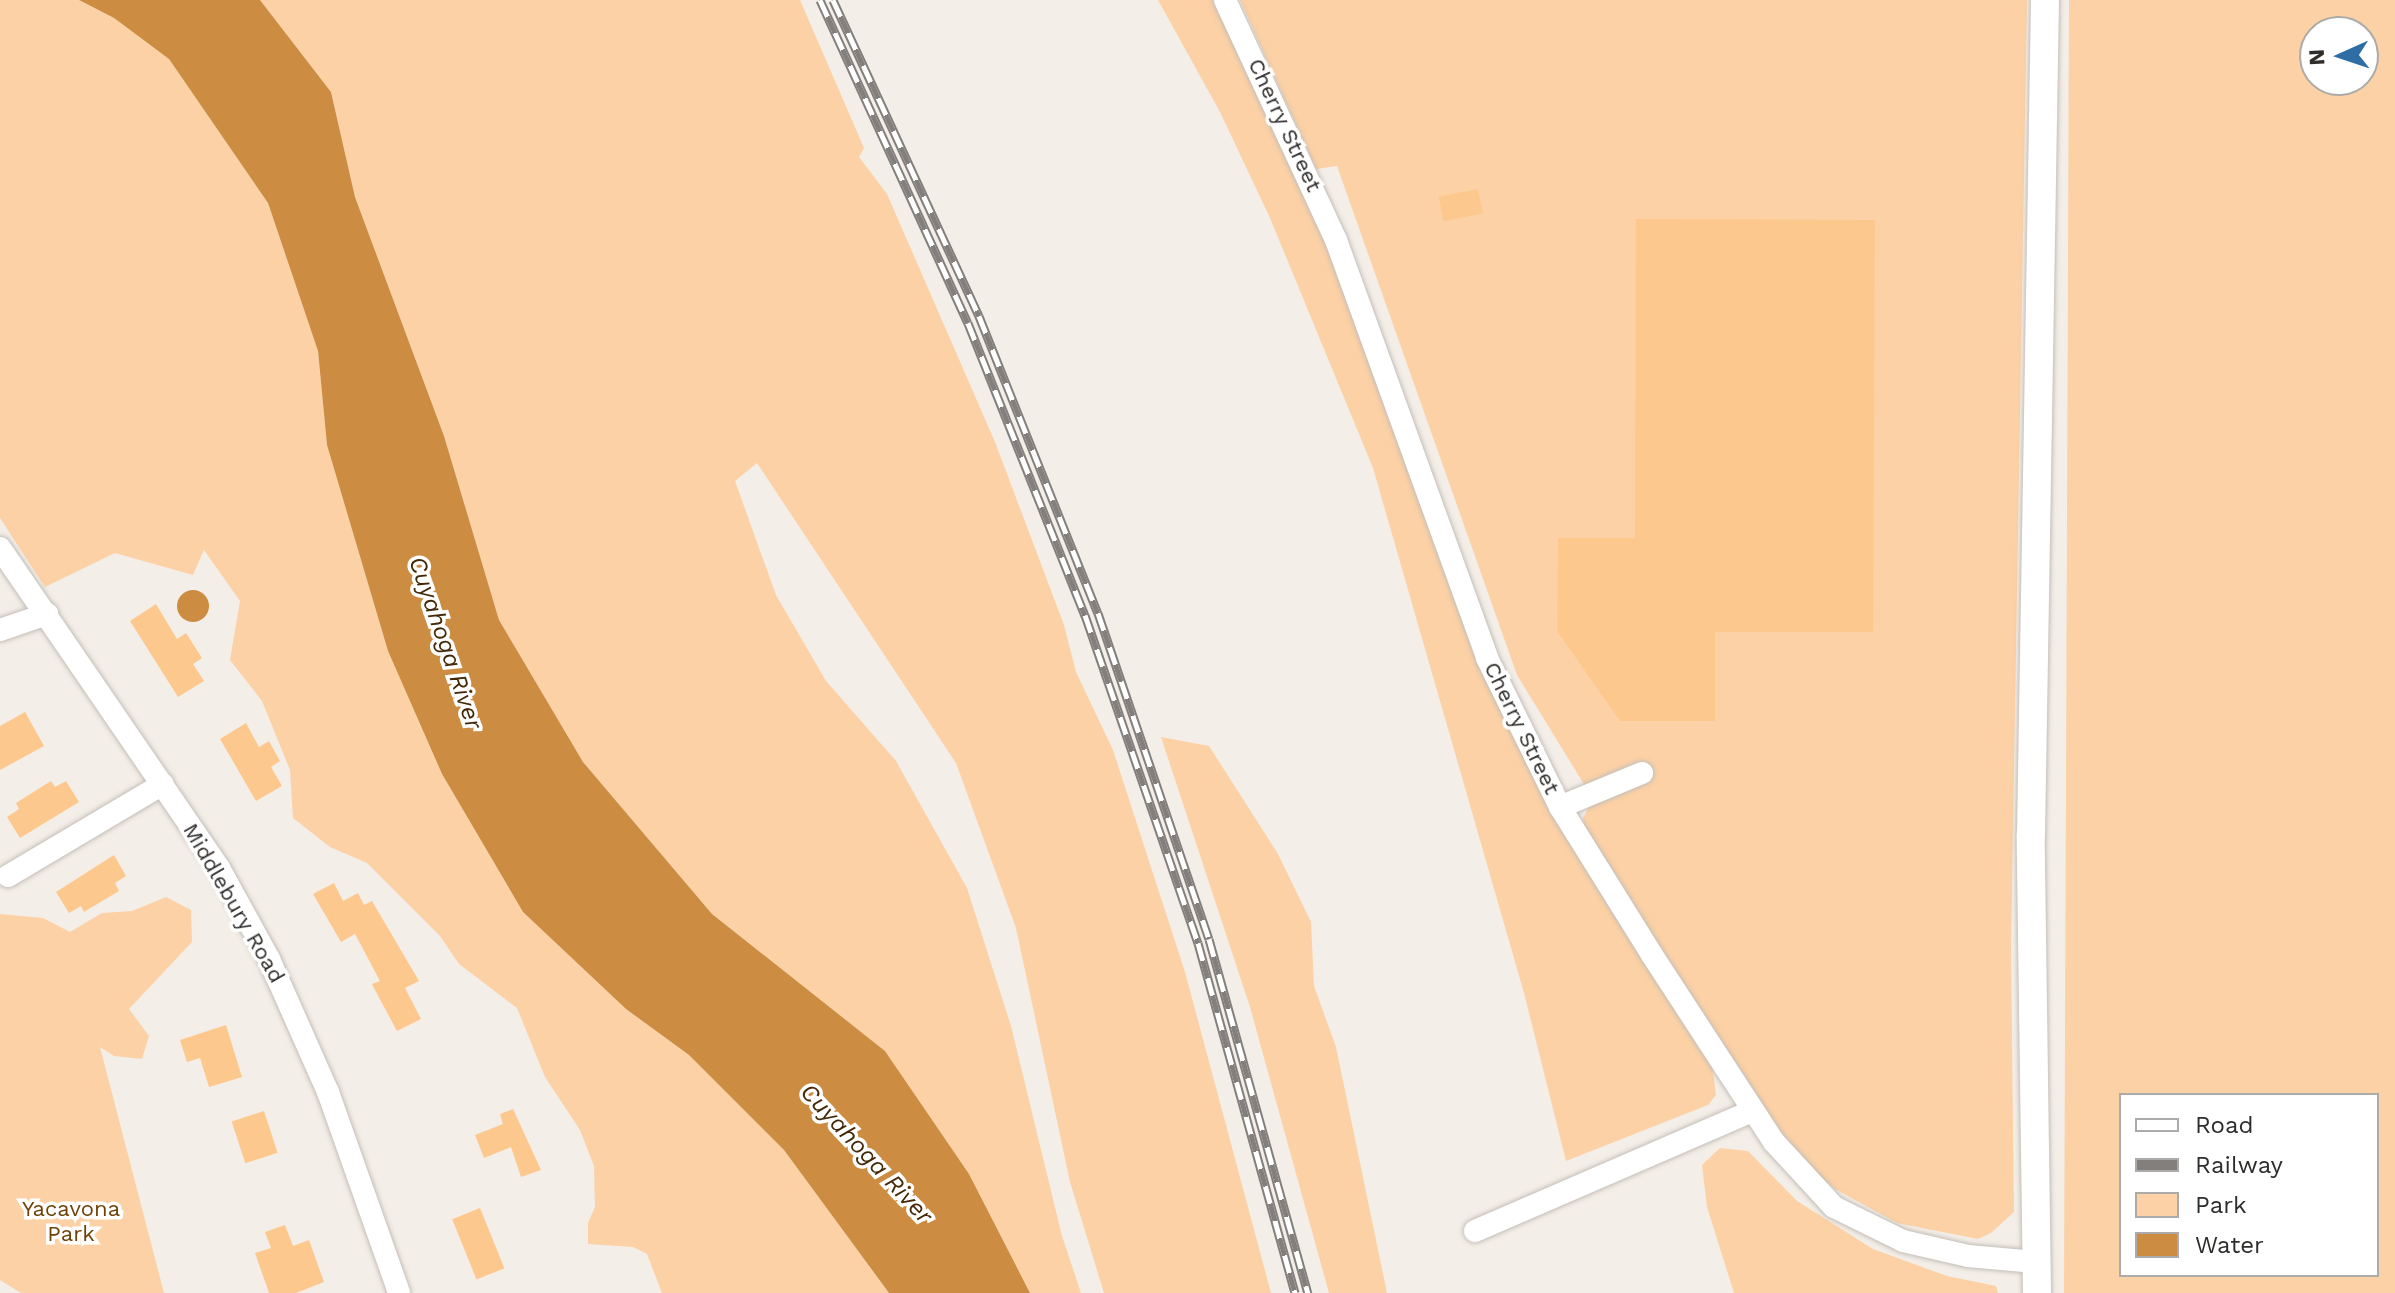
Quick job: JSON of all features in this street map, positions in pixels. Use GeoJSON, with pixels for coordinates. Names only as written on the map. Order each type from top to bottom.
{"type":"FeatureCollection","features":[{"type":"Feature","properties":{"kind":"main road"},"geometry":{"type":"LineString","coordinates":[[2037,1293],[2031,835],[2045,0]]}},
{"type":"Feature","properties":{"kind":"street","name":"Cherry Street"},"geometry":{"type":"LineString","coordinates":[[1225,0],[1307,168],[1482,645],[1560,807],[1752,1111],[1809,1185],[1859,1223],[1935,1249],[2036,1262]]}},
{"type":"Feature","properties":{"kind":"street","name":"Middlebury Road"},"geometry":{"type":"LineString","coordinates":[[0,548],[219,868],[299,1024],[399,1293]]}},
{"type":"Feature","properties":{"kind":"street"},"geometry":{"type":"LineString","coordinates":[[0,630],[47,614]]}},
{"type":"Feature","properties":{"kind":"street"},"geometry":{"type":"LineString","coordinates":[[1560,807],[1642,773]]}},
{"type":"Feature","properties":{"kind":"street"},"geometry":{"type":"LineString","coordinates":[[8,876],[163,784]]}},
{"type":"Feature","properties":{"kind":"street"},"geometry":{"type":"LineString","coordinates":[[1475,1231],[1752,1111]]}},
{"type":"Feature","properties":{"kind":"green space"},"geometry":{"type":"Polygon","coordinates":[[[0,0],[79,0],[114,18],[169,59],[268,203],[318,351],[327,445],[388,651],[442,774],[523,912],[626,1009],[689,1055],[784,1150],[889,1293],[662,1293],[647,1254],[633,1247],[588,1244],[588,1223],[595,1207],[594,1166],[580,1130],[545,1077],[517,1008],[459,964],[440,936],[367,863],[330,847],[293,818],[290,770],[262,701],[230,660],[240,601],[204,550],[193,575],[115,553],[45,587],[0,518],[0,0]]]}},
{"type":"Feature","properties":{"kind":"green space"},"geometry":{"type":"Polygon","coordinates":[[[260,0],[800,0],[864,148],[859,157],[887,194],[995,442],[1064,625],[1076,672],[1113,750],[1185,972],[1271,1293],[1104,1293],[1070,1182],[1016,928],[956,763],[757,463],[735,481],[776,595],[826,681],[896,761],[967,888],[1011,1026],[1062,1236],[1081,1293],[1030,1293],[969,1174],[885,1051],[712,914],[583,762],[499,620],[444,436],[355,197],[331,92],[260,0]]]}},
{"type":"Feature","properties":{"kind":"green space"},"geometry":{"type":"Polygon","coordinates":[[[1158,0],[1216,0],[1333,253],[1488,686],[1712,1064],[1716,1095],[1708,1105],[1566,1161],[1524,993],[1373,468],[1270,218],[1220,112],[1158,0]]]}},
{"type":"Feature","properties":{"kind":"green space"},"geometry":{"type":"Polygon","coordinates":[[[1240,0],[2027,0],[2011,948],[2014,1212],[1991,1233],[1978,1239],[1897,1223],[1835,1189],[1813,1170],[1774,1125],[1585,829],[1583,818],[1593,799],[1517,675],[1337,166],[1316,169],[1240,0]]]}},
{"type":"Feature","properties":{"kind":"green space"},"geometry":{"type":"Polygon","coordinates":[[[2069,0],[2395,0],[2395,1293],[2064,1293],[2069,0]]]}},
{"type":"Feature","properties":{"kind":"green space"},"geometry":{"type":"Polygon","coordinates":[[[1161,737],[1209,746],[1278,854],[1311,922],[1314,986],[1336,1047],[1387,1293],[1329,1293],[1250,1007],[1161,737]]]}},
{"type":"Feature","properties":{"kind":"green space","name":"Yacavona Park"},"geometry":{"type":"Polygon","coordinates":[[[166,897],[191,910],[192,942],[129,1009],[149,1036],[142,1059],[114,1056],[100,1047],[164,1293],[21,1293],[0,1280],[0,914],[43,918],[70,932],[102,913],[132,911],[166,897]]]}},
{"type":"Feature","properties":{"kind":"green space"},"geometry":{"type":"Polygon","coordinates":[[[1720,1148],[1748,1151],[1797,1201],[1873,1249],[1947,1276],[1996,1286],[1998,1293],[1734,1293],[1707,1207],[1702,1165],[1720,1148]]]}},
{"type":"Feature","properties":{"kind":"water","name":"Cuyahoga River"},"geometry":{"type":"Polygon","coordinates":[[[79,0],[260,0],[331,92],[355,197],[444,436],[499,620],[583,762],[712,914],[885,1051],[969,1174],[1030,1293],[889,1293],[784,1150],[689,1055],[626,1009],[523,912],[442,774],[388,651],[327,445],[318,351],[268,203],[169,59],[114,18],[79,0]]]}},
{"type":"Feature","properties":{"kind":"water"},"geometry":{"type":"Polygon","coordinates":[[[193,590],[205,594],[209,606],[205,618],[193,622],[181,618],[177,606],[181,594],[193,590]]]}},
{"type":"Feature","properties":{"kind":"building"},"geometry":{"type":"Polygon","coordinates":[[[1478,189],[1483,214],[1444,221],[1439,197],[1478,189]]]}},
{"type":"Feature","properties":{"kind":"building"},"geometry":{"type":"Polygon","coordinates":[[[1636,219],[1875,220],[1873,632],[1715,632],[1715,721],[1620,721],[1557,631],[1558,538],[1635,538],[1636,219]]]}},
{"type":"Feature","properties":{"kind":"building"},"geometry":{"type":"Polygon","coordinates":[[[156,604],[177,639],[186,633],[202,658],[193,664],[204,681],[178,697],[130,621],[156,604]]]}},
{"type":"Feature","properties":{"kind":"building"},"geometry":{"type":"Polygon","coordinates":[[[25,712],[44,746],[0,770],[0,726],[25,712]]]}},
{"type":"Feature","properties":{"kind":"building"},"geometry":{"type":"Polygon","coordinates":[[[246,723],[259,747],[269,741],[280,761],[271,767],[282,786],[256,801],[220,739],[246,723]]]}},
{"type":"Feature","properties":{"kind":"building"},"geometry":{"type":"Polygon","coordinates":[[[51,781],[55,787],[66,781],[79,802],[20,838],[7,817],[19,809],[16,803],[51,781]]]}},
{"type":"Feature","properties":{"kind":"building"},"geometry":{"type":"Polygon","coordinates":[[[114,855],[126,876],[115,883],[119,891],[84,912],[81,906],[69,913],[56,892],[114,855]]]}},
{"type":"Feature","properties":{"kind":"building"},"geometry":{"type":"Polygon","coordinates":[[[334,883],[343,901],[358,893],[364,905],[372,901],[419,981],[405,988],[421,1019],[397,1031],[372,984],[380,981],[355,934],[341,942],[313,894],[334,883]]]}},
{"type":"Feature","properties":{"kind":"building"},"geometry":{"type":"Polygon","coordinates":[[[226,1025],[242,1077],[209,1087],[200,1058],[187,1062],[180,1040],[226,1025]]]}},
{"type":"Feature","properties":{"kind":"building"},"geometry":{"type":"Polygon","coordinates":[[[513,1109],[541,1170],[521,1177],[511,1147],[484,1158],[475,1135],[503,1124],[500,1114],[513,1109]]]}},
{"type":"Feature","properties":{"kind":"building"},"geometry":{"type":"Polygon","coordinates":[[[264,1111],[278,1153],[245,1163],[232,1122],[264,1111]]]}},
{"type":"Feature","properties":{"kind":"building"},"geometry":{"type":"Polygon","coordinates":[[[480,1208],[504,1268],[477,1280],[452,1219],[480,1208]]]}},
{"type":"Feature","properties":{"kind":"building"},"geometry":{"type":"Polygon","coordinates":[[[285,1225],[293,1246],[309,1240],[324,1282],[296,1293],[269,1293],[255,1253],[271,1248],[265,1232],[285,1225]]]}},
{"type":"Feature","properties":{"kind":"railway"},"geometry":{"type":"LineString","coordinates":[[820,0],[968,323],[1085,615],[1198,943],[1295,1293]]}},
{"type":"Feature","properties":{"kind":"railway"},"geometry":{"type":"LineString","coordinates":[[833,0],[979,316],[1098,613],[1209,939],[1308,1293]]}}]}
